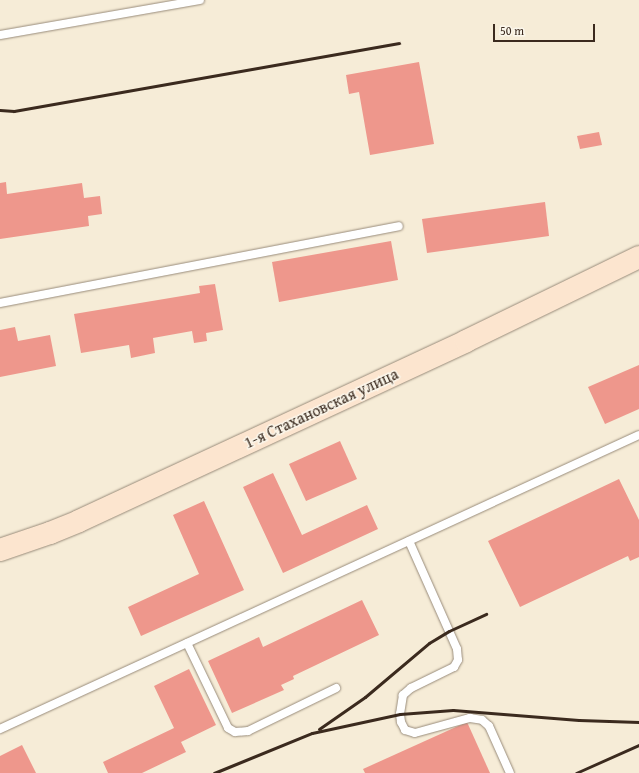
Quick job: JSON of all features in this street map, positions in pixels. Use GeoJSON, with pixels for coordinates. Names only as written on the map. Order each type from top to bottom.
{"type":"FeatureCollection","features":[{"type":"Feature","properties":{"kind":"main road","name":"1-я Стахановская улица"},"geometry":{"type":"LineString","coordinates":[[0,550],[50,533],[86,518],[466,341],[639,257]]}},
{"type":"Feature","properties":{"kind":"lane"},"geometry":{"type":"LineString","coordinates":[[0,35],[200,0]]}},
{"type":"Feature","properties":{"kind":"lane"},"geometry":{"type":"LineString","coordinates":[[0,304],[399,226]]}},
{"type":"Feature","properties":{"kind":"lane"},"geometry":{"type":"LineString","coordinates":[[0,729],[639,435]]}},
{"type":"Feature","properties":{"kind":"lane"},"geometry":{"type":"LineString","coordinates":[[409,541],[457,649],[458,660],[454,667],[410,688],[403,695],[400,714],[401,722],[405,730],[410,733],[415,733],[470,718],[482,720],[489,726],[510,773]]}},
{"type":"Feature","properties":{"kind":"lane"},"geometry":{"type":"LineString","coordinates":[[187,643],[228,728],[235,732],[248,731],[336,688]]}},
{"type":"Feature","properties":{"kind":"building"},"geometry":{"type":"Polygon","coordinates":[[[419,62],[434,144],[370,155],[359,92],[349,94],[346,75],[419,62]]]}},
{"type":"Feature","properties":{"kind":"building"},"geometry":{"type":"Polygon","coordinates":[[[599,132],[602,145],[580,149],[577,136],[599,132]]]}},
{"type":"Feature","properties":{"kind":"building"},"geometry":{"type":"Polygon","coordinates":[[[6,182],[7,194],[82,183],[84,198],[100,196],[102,214],[88,216],[89,226],[0,239],[0,183],[6,182]]]}},
{"type":"Feature","properties":{"kind":"building"},"geometry":{"type":"Polygon","coordinates":[[[545,202],[549,236],[427,253],[422,219],[545,202]]]}},
{"type":"Feature","properties":{"kind":"building"},"geometry":{"type":"Polygon","coordinates":[[[391,241],[398,280],[279,302],[272,262],[391,241]]]}},
{"type":"Feature","properties":{"kind":"building"},"geometry":{"type":"Polygon","coordinates":[[[215,284],[223,330],[206,333],[207,341],[194,343],[192,331],[153,338],[155,353],[131,358],[129,345],[81,353],[74,314],[200,293],[199,286],[215,284]]]}},
{"type":"Feature","properties":{"kind":"building"},"geometry":{"type":"Polygon","coordinates":[[[15,327],[18,341],[50,335],[56,366],[0,377],[0,330],[15,327]]]}},
{"type":"Feature","properties":{"kind":"building"},"geometry":{"type":"Polygon","coordinates":[[[639,365],[639,409],[605,424],[588,387],[639,365]]]}},
{"type":"Feature","properties":{"kind":"building"},"geometry":{"type":"Polygon","coordinates":[[[340,441],[357,479],[306,501],[289,464],[340,441]]]}},
{"type":"Feature","properties":{"kind":"building"},"geometry":{"type":"Polygon","coordinates":[[[273,473],[302,535],[367,505],[378,529],[283,573],[243,487],[273,473]]]}},
{"type":"Feature","properties":{"kind":"building"},"geometry":{"type":"Polygon","coordinates":[[[619,479],[639,520],[639,557],[630,561],[628,556],[520,607],[488,541],[619,479]]]}},
{"type":"Feature","properties":{"kind":"building"},"geometry":{"type":"Polygon","coordinates":[[[204,501],[244,590],[141,636],[128,607],[199,574],[173,515],[204,501]]]}},
{"type":"Feature","properties":{"kind":"building"},"geometry":{"type":"Polygon","coordinates":[[[362,600],[379,635],[293,676],[294,679],[281,685],[284,690],[232,713],[208,661],[259,637],[263,647],[362,600]]]}},
{"type":"Feature","properties":{"kind":"building"},"geometry":{"type":"Polygon","coordinates":[[[189,669],[216,725],[181,742],[186,752],[142,773],[108,773],[103,762],[174,728],[154,686],[189,669]]]}},
{"type":"Feature","properties":{"kind":"building"},"geometry":{"type":"Polygon","coordinates":[[[467,722],[490,773],[365,773],[363,769],[467,722]]]}},
{"type":"Feature","properties":{"kind":"building"},"geometry":{"type":"Polygon","coordinates":[[[22,745],[36,773],[0,773],[0,756],[22,745]]]}},
{"type":"Feature","properties":{"kind":"railway"},"geometry":{"type":"LineString","coordinates":[[0,110],[14,111],[399,43]]}},
{"type":"Feature","properties":{"kind":"railway"},"geometry":{"type":"LineString","coordinates":[[319,729],[365,697],[429,643],[449,631],[486,614]]}},
{"type":"Feature","properties":{"kind":"railway"},"geometry":{"type":"LineString","coordinates":[[214,773],[312,733],[400,714],[453,710],[579,720],[639,722]]}},
{"type":"Feature","properties":{"kind":"railway"},"geometry":{"type":"LineString","coordinates":[[576,773],[639,745]]}}]}
